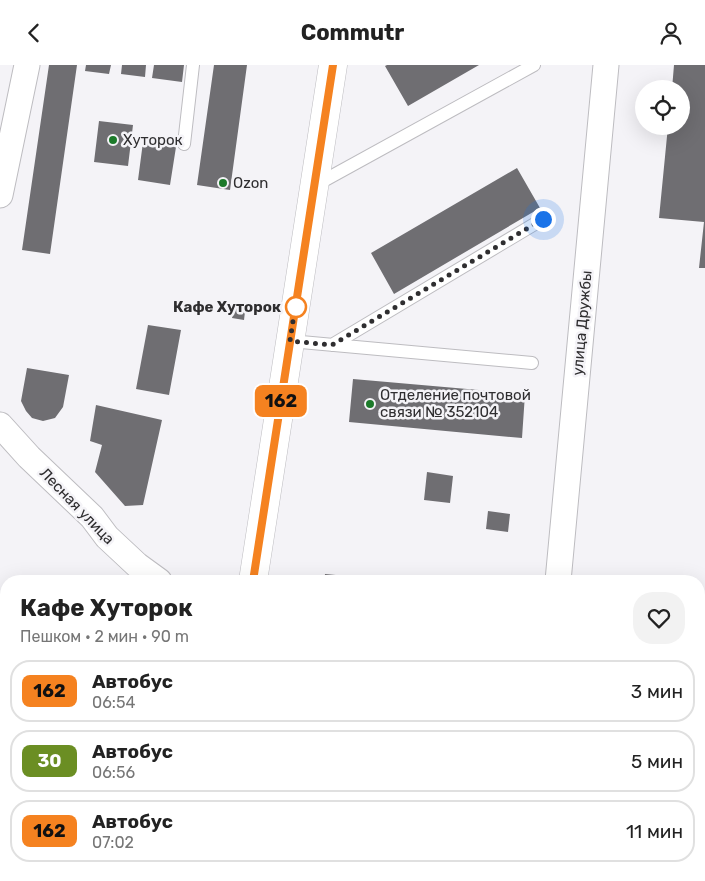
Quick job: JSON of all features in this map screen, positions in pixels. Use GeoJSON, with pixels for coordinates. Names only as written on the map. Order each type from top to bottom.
{"type":"FeatureCollection","features":[{"type":"Feature","properties":{"kind":"main road"},"geometry":{"type":"LineString","coordinates":[[254,575],[333,65]]}},
{"type":"Feature","properties":{"kind":"street"},"geometry":{"type":"LineString","coordinates":[[0,195],[27,65]]}},
{"type":"Feature","properties":{"kind":"street","name":"улица Дружбы"},"geometry":{"type":"LineString","coordinates":[[559,575],[606,65]]}},
{"type":"Feature","properties":{"kind":"street","name":"Лесная улица"},"geometry":{"type":"LineString","coordinates":[[0,425],[29,457],[92,517],[107,537],[151,575]]}},
{"type":"Feature","properties":{"kind":"lane"},"geometry":{"type":"LineString","coordinates":[[184,144],[193,65]]}},
{"type":"Feature","properties":{"kind":"lane"},"geometry":{"type":"LineString","coordinates":[[314,186],[534,65]]}},
{"type":"Feature","properties":{"kind":"lane"},"geometry":{"type":"LineString","coordinates":[[332,345],[543,219]]}},
{"type":"Feature","properties":{"kind":"lane"},"geometry":{"type":"LineString","coordinates":[[290,341],[532,363]]}},
{"type":"Feature","properties":{"kind":"building"},"geometry":{"type":"Polygon","coordinates":[[[49,65],[77,65],[50,254],[22,250],[49,65]]]}},
{"type":"Feature","properties":{"kind":"building"},"geometry":{"type":"Polygon","coordinates":[[[86,65],[111,65],[109,74],[85,71],[86,65]]]}},
{"type":"Feature","properties":{"kind":"building"},"geometry":{"type":"Polygon","coordinates":[[[122,65],[146,65],[145,77],[121,74],[122,65]]]}},
{"type":"Feature","properties":{"kind":"building"},"geometry":{"type":"Polygon","coordinates":[[[154,65],[184,65],[182,82],[152,78],[154,65]]]}},
{"type":"Feature","properties":{"kind":"building"},"geometry":{"type":"Polygon","coordinates":[[[214,65],[247,65],[230,190],[197,185],[214,65]]]}},
{"type":"Feature","properties":{"kind":"building"},"geometry":{"type":"Polygon","coordinates":[[[479,65],[408,106],[385,66],[479,65]]]}},
{"type":"Feature","properties":{"kind":"building"},"geometry":{"type":"Polygon","coordinates":[[[674,65],[705,65],[705,268],[699,268],[704,222],[659,218],[667,135],[690,135],[690,80],[673,80],[674,65]]]}},
{"type":"Feature","properties":{"kind":"building"},"geometry":{"type":"Polygon","coordinates":[[[99,121],[133,125],[128,166],[94,162],[99,121]]]}},
{"type":"Feature","properties":{"kind":"building"},"geometry":{"type":"Polygon","coordinates":[[[143,142],[176,147],[170,185],[138,180],[143,142]]]}},
{"type":"Feature","properties":{"kind":"building"},"geometry":{"type":"Polygon","coordinates":[[[517,168],[540,208],[394,294],[371,253],[517,168]]]}},
{"type":"Feature","properties":{"kind":"building"},"geometry":{"type":"Polygon","coordinates":[[[235,302],[246,303],[244,320],[232,318],[235,302]]]}},
{"type":"Feature","properties":{"kind":"building"},"geometry":{"type":"Polygon","coordinates":[[[148,325],[181,330],[169,395],[136,389],[148,325]]]}},
{"type":"Feature","properties":{"kind":"building"},"geometry":{"type":"Polygon","coordinates":[[[27,368],[69,375],[63,407],[55,418],[43,421],[32,418],[26,411],[21,401],[27,368]]]}},
{"type":"Feature","properties":{"kind":"building"},"geometry":{"type":"Polygon","coordinates":[[[353,379],[525,394],[522,438],[349,422],[353,379]]]}},
{"type":"Feature","properties":{"kind":"building"},"geometry":{"type":"Polygon","coordinates":[[[96,405],[162,420],[143,505],[125,506],[95,472],[102,445],[90,441],[96,405]]]}},
{"type":"Feature","properties":{"kind":"building"},"geometry":{"type":"Polygon","coordinates":[[[427,472],[453,476],[450,503],[424,500],[427,472]]]}},
{"type":"Feature","properties":{"kind":"building"},"geometry":{"type":"Polygon","coordinates":[[[488,511],[510,514],[508,532],[486,529],[488,511]]]}},
{"type":"Feature","properties":{"kind":"bus line","name":"162"},"geometry":{"type":"LineString","coordinates":[[254,575],[333,65]]}},
{"type":"Feature","properties":{"kind":"place","name":"Хуторок"},"geometry":{"type":"Point","coordinates":[113,140]}},
{"type":"Feature","properties":{"kind":"place","name":"Ozon"},"geometry":{"type":"Point","coordinates":[223,183]}},
{"type":"Feature","properties":{"kind":"place","name":"Кафе Хуторок"},"geometry":{"type":"Point","coordinates":[296,307]}},
{"type":"Feature","properties":{"kind":"place","name":"Отделение почтовой связи № 352104"},"geometry":{"type":"Point","coordinates":[370,404]}},
{"type":"Feature","properties":{"kind":"route"},"geometry":{"type":"LineString","coordinates":[[296,307],[296,301],[290,341],[332,345],[543,219]]}}]}
